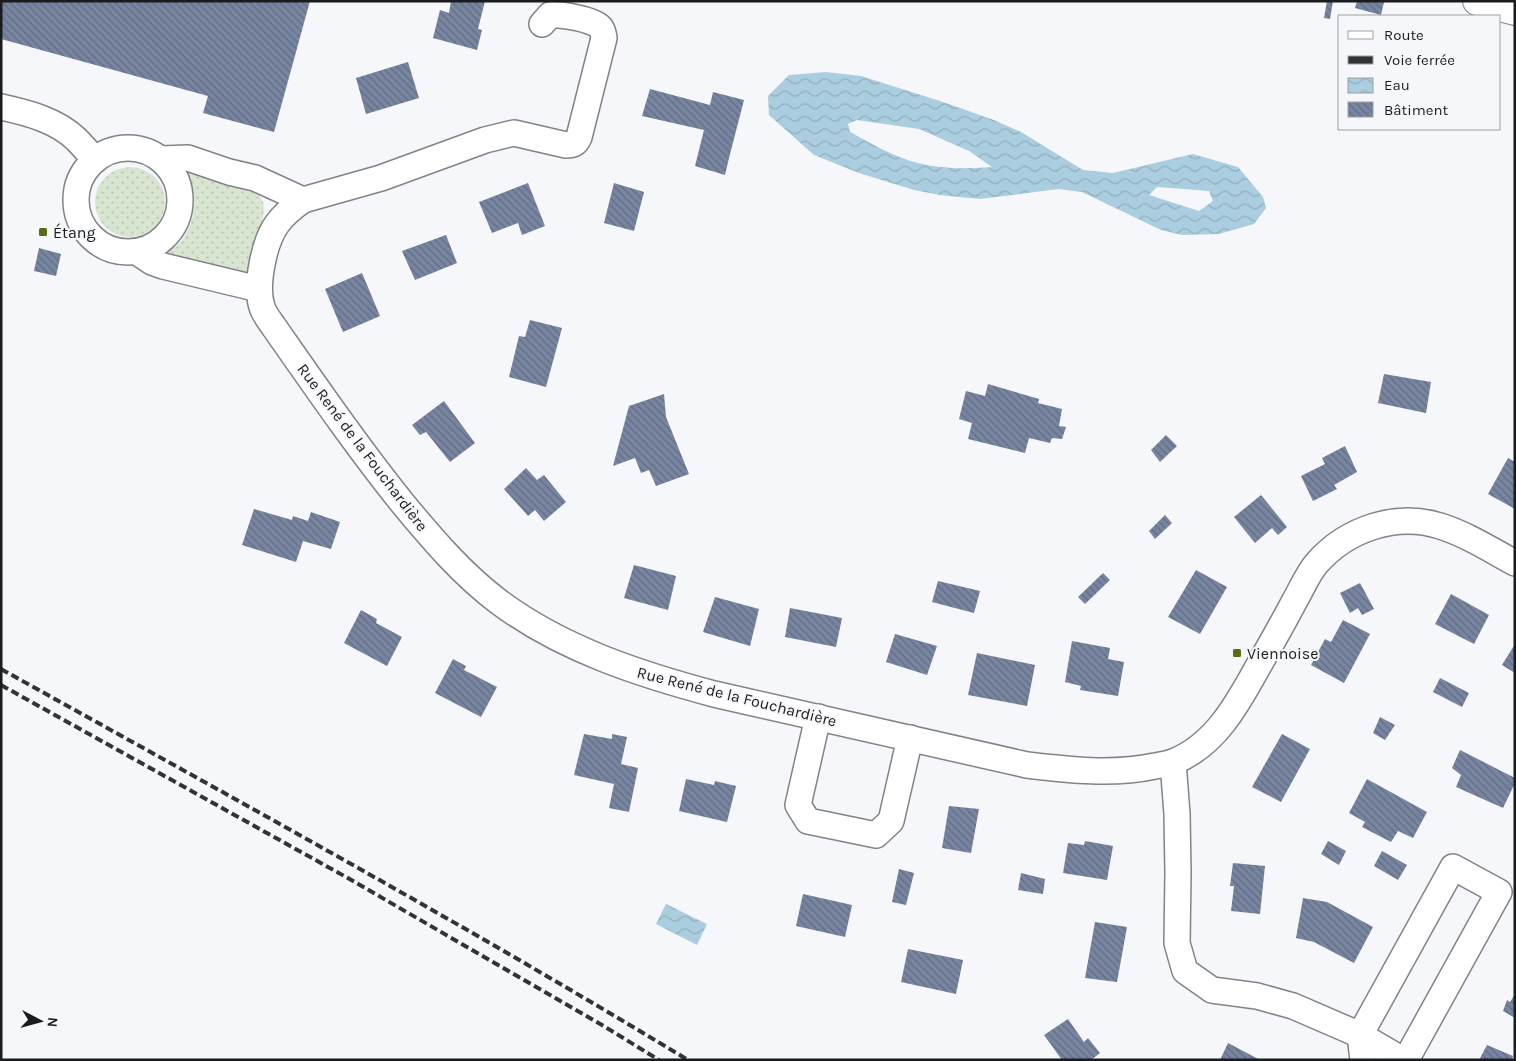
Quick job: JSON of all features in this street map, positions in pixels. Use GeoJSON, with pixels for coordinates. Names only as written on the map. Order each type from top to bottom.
{"type":"FeatureCollection","features":[{"type":"Feature","properties":{"kind":"main road"},"geometry":{"type":"LineString","coordinates":[[1477,1],[1515,12]]}},
{"type":"Feature","properties":{"kind":"street","name":"Rue René de la Fouchardière"},"geometry":{"type":"LineString","coordinates":[[542,24],[550,14],[557,14],[592,22],[599,25],[603,31],[604,38],[576,143],[566,145],[514,133],[485,140],[381,178],[303,200],[289,210],[276,225],[263,261],[259,289],[262,308],[274,328],[378,473],[422,527],[459,567],[500,602],[531,623],[559,638],[627,668],[668,682],[714,694],[999,760],[1064,770],[1139,770],[1173,762],[1195,749],[1219,728],[1238,704],[1316,564],[1340,542],[1365,529],[1389,522],[1413,521],[1440,526],[1515,563]]}},
{"type":"Feature","properties":{"kind":"street"},"geometry":{"type":"LineString","coordinates":[[1,107],[20,111],[50,122],[76,139],[94,160]]}},
{"type":"Feature","properties":{"kind":"street"},"geometry":{"type":"LineString","coordinates":[[127,148],[145,151],[161,159],[172,172],[179,188],[180,205],[176,222],[167,236],[153,246],[137,252],[120,252],[104,247],[90,237],[81,223],[76,206],[77,189],[83,173],[94,160],[110,151],[127,148]]}},
{"type":"Feature","properties":{"kind":"street"},"geometry":{"type":"LineString","coordinates":[[161,159],[188,158],[229,172],[255,178],[303,200]]}},
{"type":"Feature","properties":{"kind":"street"},"geometry":{"type":"LineString","coordinates":[[137,252],[152,262],[163,266],[259,289]]}},
{"type":"Feature","properties":{"kind":"street"},"geometry":{"type":"LineString","coordinates":[[818,717],[798,805],[808,821],[876,834],[891,821],[910,738]]}},
{"type":"Feature","properties":{"kind":"street"},"geometry":{"type":"LineString","coordinates":[[1173,762],[1177,814],[1177,943],[1185,971],[1212,990],[1257,996],[1284,1004],[1360,1036],[1404,1060],[1499,892],[1453,867],[1360,1036],[1363,1060]]}},
{"type":"Feature","properties":{"kind":"green space"},"geometry":{"type":"Polygon","coordinates":[[[137,167],[150,173],[159,182],[163,188],[165,202],[163,216],[155,227],[144,235],[123,237],[116,235],[105,227],[97,216],[95,195],[97,188],[105,177],[116,169],[137,167]]]}},
{"type":"Feature","properties":{"kind":"green space"},"geometry":{"type":"Polygon","coordinates":[[[187,168],[251,187],[262,200],[264,208],[260,233],[251,264],[242,276],[165,256],[180,243],[188,230],[193,216],[194,193],[185,172],[187,168]]]}},
{"type":"Feature","properties":{"kind":"water"},"geometry":{"type":"Polygon","coordinates":[[[826,72],[861,76],[940,101],[994,120],[1021,132],[1083,170],[1113,173],[1193,154],[1238,167],[1263,197],[1266,208],[1254,224],[1219,234],[1182,235],[1161,230],[1082,192],[1058,189],[980,199],[914,190],[859,173],[814,155],[769,115],[768,96],[789,75],[826,72]],[[857,120],[848,124],[850,132],[900,157],[927,165],[945,167],[992,167],[969,151],[919,129],[857,120]],[[1157,187],[1149,195],[1199,211],[1213,201],[1209,191],[1157,187]]]}},
{"type":"Feature","properties":{"kind":"water"},"geometry":{"type":"Polygon","coordinates":[[[666,904],[707,924],[697,945],[656,924],[666,904]]]}},
{"type":"Feature","properties":{"kind":"building"},"geometry":{"type":"Polygon","coordinates":[[[1,1],[310,1],[274,132],[203,113],[208,96],[1,39],[1,1]]]}},
{"type":"Feature","properties":{"kind":"building"},"geometry":{"type":"Polygon","coordinates":[[[451,1],[485,1],[478,29],[482,30],[477,50],[433,38],[440,10],[449,13],[451,1]]]}},
{"type":"Feature","properties":{"kind":"building"},"geometry":{"type":"Polygon","coordinates":[[[1327,1],[1333,1],[1330,19],[1324,18],[1327,1]]]}},
{"type":"Feature","properties":{"kind":"building"},"geometry":{"type":"Polygon","coordinates":[[[1357,1],[1384,2],[1381,15],[1355,8],[1357,1]]]}},
{"type":"Feature","properties":{"kind":"building"},"geometry":{"type":"Polygon","coordinates":[[[408,62],[419,98],[366,114],[356,78],[408,62]]]}},
{"type":"Feature","properties":{"kind":"building"},"geometry":{"type":"Polygon","coordinates":[[[650,89],[710,105],[713,92],[744,100],[725,175],[695,166],[704,130],[642,116],[650,89]]]}},
{"type":"Feature","properties":{"kind":"building"},"geometry":{"type":"Polygon","coordinates":[[[528,183],[545,226],[522,235],[518,223],[492,233],[479,202],[528,183]]]}},
{"type":"Feature","properties":{"kind":"building"},"geometry":{"type":"Polygon","coordinates":[[[614,183],[644,192],[634,231],[604,223],[614,183]]]}},
{"type":"Feature","properties":{"kind":"building"},"geometry":{"type":"Polygon","coordinates":[[[446,235],[457,263],[415,280],[402,251],[446,235]]]}},
{"type":"Feature","properties":{"kind":"building"},"geometry":{"type":"Polygon","coordinates":[[[39,248],[61,254],[56,276],[34,271],[39,248]]]}},
{"type":"Feature","properties":{"kind":"building"},"geometry":{"type":"Polygon","coordinates":[[[362,273],[380,316],[343,332],[325,289],[362,273]]]}},
{"type":"Feature","properties":{"kind":"building"},"geometry":{"type":"Polygon","coordinates":[[[530,320],[562,328],[546,387],[509,377],[519,336],[525,337],[530,320]]]}},
{"type":"Feature","properties":{"kind":"building"},"geometry":{"type":"Polygon","coordinates":[[[1384,374],[1431,382],[1426,413],[1378,403],[1384,374]]]}},
{"type":"Feature","properties":{"kind":"building"},"geometry":{"type":"Polygon","coordinates":[[[988,384],[1039,399],[1038,403],[1062,409],[1059,426],[1066,427],[1062,439],[1052,438],[1050,443],[1029,438],[1025,453],[968,439],[972,423],[959,419],[966,391],[985,396],[988,384]]]}},
{"type":"Feature","properties":{"kind":"building"},"geometry":{"type":"Polygon","coordinates":[[[664,394],[666,417],[689,474],[656,486],[649,470],[641,473],[635,458],[613,466],[629,406],[664,394]]]}},
{"type":"Feature","properties":{"kind":"building"},"geometry":{"type":"Polygon","coordinates":[[[444,401],[475,443],[450,462],[426,432],[420,435],[412,425],[444,401]]]}},
{"type":"Feature","properties":{"kind":"building"},"geometry":{"type":"Polygon","coordinates":[[[1166,435],[1177,446],[1160,462],[1151,450],[1166,435]]]}},
{"type":"Feature","properties":{"kind":"building"},"geometry":{"type":"Polygon","coordinates":[[[1345,446],[1357,472],[1334,485],[1337,489],[1313,501],[1301,476],[1325,464],[1322,458],[1345,446]]]}},
{"type":"Feature","properties":{"kind":"building"},"geometry":{"type":"Polygon","coordinates":[[[1508,458],[1515,462],[1515,509],[1488,494],[1508,458]]]}},
{"type":"Feature","properties":{"kind":"building"},"geometry":{"type":"Polygon","coordinates":[[[526,468],[537,480],[544,475],[566,502],[544,521],[535,510],[528,516],[504,489],[526,468]]]}},
{"type":"Feature","properties":{"kind":"building"},"geometry":{"type":"Polygon","coordinates":[[[1261,495],[1287,527],[1278,535],[1272,528],[1255,543],[1234,517],[1261,495]]]}},
{"type":"Feature","properties":{"kind":"building"},"geometry":{"type":"Polygon","coordinates":[[[254,509],[292,520],[293,516],[308,521],[311,512],[340,522],[331,549],[303,541],[296,562],[242,545],[254,509]]]}},
{"type":"Feature","properties":{"kind":"building"},"geometry":{"type":"Polygon","coordinates":[[[1165,515],[1172,523],[1155,539],[1149,531],[1165,515]]]}},
{"type":"Feature","properties":{"kind":"building"},"geometry":{"type":"Polygon","coordinates":[[[634,565],[676,576],[668,610],[624,598],[634,565]]]}},
{"type":"Feature","properties":{"kind":"building"},"geometry":{"type":"Polygon","coordinates":[[[1196,570],[1227,587],[1200,634],[1168,617],[1196,570]]]}},
{"type":"Feature","properties":{"kind":"building"},"geometry":{"type":"Polygon","coordinates":[[[1103,573],[1110,580],[1085,604],[1078,597],[1103,573]]]}},
{"type":"Feature","properties":{"kind":"building"},"geometry":{"type":"Polygon","coordinates":[[[938,581],[980,591],[974,613],[932,602],[938,581]]]}},
{"type":"Feature","properties":{"kind":"building"},"geometry":{"type":"Polygon","coordinates":[[[1360,583],[1374,609],[1362,615],[1358,608],[1350,613],[1340,593],[1360,583]]]}},
{"type":"Feature","properties":{"kind":"building"},"geometry":{"type":"Polygon","coordinates":[[[1451,594],[1489,615],[1474,644],[1435,624],[1451,594]]]}},
{"type":"Feature","properties":{"kind":"building"},"geometry":{"type":"Polygon","coordinates":[[[715,597],[759,609],[750,646],[703,632],[715,597]]]}},
{"type":"Feature","properties":{"kind":"building"},"geometry":{"type":"Polygon","coordinates":[[[790,608],[842,618],[836,647],[785,637],[790,608]]]}},
{"type":"Feature","properties":{"kind":"building"},"geometry":{"type":"Polygon","coordinates":[[[361,610],[377,619],[376,623],[402,637],[387,666],[344,643],[361,610]]]}},
{"type":"Feature","properties":{"kind":"building"},"geometry":{"type":"Polygon","coordinates":[[[1343,620],[1370,634],[1344,683],[1311,665],[1325,639],[1331,642],[1343,620]]]}},
{"type":"Feature","properties":{"kind":"building"},"geometry":{"type":"Polygon","coordinates":[[[895,634],[937,646],[927,675],[886,662],[895,634]]]}},
{"type":"Feature","properties":{"kind":"building"},"geometry":{"type":"Polygon","coordinates":[[[1072,641],[1110,648],[1108,659],[1124,662],[1118,696],[1080,690],[1081,686],[1065,682],[1072,641]]]}},
{"type":"Feature","properties":{"kind":"building"},"geometry":{"type":"Polygon","coordinates":[[[1515,644],[1515,673],[1502,665],[1515,644]]]}},
{"type":"Feature","properties":{"kind":"building"},"geometry":{"type":"Polygon","coordinates":[[[977,653],[1035,665],[1027,706],[968,695],[977,653]]]}},
{"type":"Feature","properties":{"kind":"building"},"geometry":{"type":"Polygon","coordinates":[[[453,659],[466,666],[464,670],[497,687],[481,717],[435,693],[453,659]]]}},
{"type":"Feature","properties":{"kind":"building"},"geometry":{"type":"Polygon","coordinates":[[[1440,678],[1469,693],[1462,707],[1433,692],[1440,678]]]}},
{"type":"Feature","properties":{"kind":"building"},"geometry":{"type":"Polygon","coordinates":[[[1380,717],[1395,725],[1385,740],[1373,733],[1380,717]]]}},
{"type":"Feature","properties":{"kind":"building"},"geometry":{"type":"Polygon","coordinates":[[[584,734],[612,739],[612,734],[627,737],[621,764],[638,768],[629,812],[609,808],[614,784],[574,775],[584,734]]]}},
{"type":"Feature","properties":{"kind":"building"},"geometry":{"type":"Polygon","coordinates":[[[1282,734],[1310,749],[1281,802],[1252,787],[1282,734]]]}},
{"type":"Feature","properties":{"kind":"building"},"geometry":{"type":"Polygon","coordinates":[[[1460,750],[1515,778],[1515,783],[1503,808],[1456,787],[1461,775],[1452,768],[1460,750]]]}},
{"type":"Feature","properties":{"kind":"building"},"geometry":{"type":"Polygon","coordinates":[[[686,779],[714,785],[715,781],[736,786],[727,822],[679,811],[686,779]]]}},
{"type":"Feature","properties":{"kind":"building"},"geometry":{"type":"Polygon","coordinates":[[[1367,779],[1427,812],[1413,838],[1398,831],[1391,842],[1362,827],[1365,822],[1349,813],[1367,779]]]}},
{"type":"Feature","properties":{"kind":"building"},"geometry":{"type":"Polygon","coordinates":[[[949,806],[979,809],[971,853],[942,848],[949,806]]]}},
{"type":"Feature","properties":{"kind":"building"},"geometry":{"type":"Polygon","coordinates":[[[1085,841],[1113,846],[1107,880],[1063,873],[1068,843],[1084,845],[1085,841]]]}},
{"type":"Feature","properties":{"kind":"building"},"geometry":{"type":"Polygon","coordinates":[[[1328,841],[1346,851],[1339,865],[1321,854],[1328,841]]]}},
{"type":"Feature","properties":{"kind":"building"},"geometry":{"type":"Polygon","coordinates":[[[1382,851],[1407,865],[1398,880],[1374,866],[1382,851]]]}},
{"type":"Feature","properties":{"kind":"building"},"geometry":{"type":"Polygon","coordinates":[[[1233,863],[1265,866],[1260,914],[1231,911],[1234,886],[1230,886],[1233,863]]]}},
{"type":"Feature","properties":{"kind":"building"},"geometry":{"type":"Polygon","coordinates":[[[899,869],[914,873],[906,905],[892,902],[899,869]]]}},
{"type":"Feature","properties":{"kind":"building"},"geometry":{"type":"Polygon","coordinates":[[[1021,873],[1045,879],[1043,894],[1018,890],[1021,873]]]}},
{"type":"Feature","properties":{"kind":"building"},"geometry":{"type":"Polygon","coordinates":[[[803,894],[852,905],[845,937],[796,926],[803,894]]]}},
{"type":"Feature","properties":{"kind":"building"},"geometry":{"type":"Polygon","coordinates":[[[1303,898],[1327,902],[1373,927],[1354,963],[1314,942],[1296,938],[1303,898]]]}},
{"type":"Feature","properties":{"kind":"building"},"geometry":{"type":"Polygon","coordinates":[[[1095,922],[1127,927],[1117,982],[1085,978],[1095,922]]]}},
{"type":"Feature","properties":{"kind":"building"},"geometry":{"type":"Polygon","coordinates":[[[908,949],[963,960],[956,994],[901,982],[908,949]]]}},
{"type":"Feature","properties":{"kind":"building"},"geometry":{"type":"Polygon","coordinates":[[[1515,994],[1515,1018],[1503,1011],[1507,1000],[1510,1002],[1515,994]]]}},
{"type":"Feature","properties":{"kind":"building"},"geometry":{"type":"Polygon","coordinates":[[[1068,1019],[1084,1042],[1088,1038],[1100,1053],[1091,1060],[1062,1060],[1044,1035],[1068,1019]]]}},
{"type":"Feature","properties":{"kind":"building"},"geometry":{"type":"Polygon","coordinates":[[[1228,1043],[1247,1053],[1260,1060],[1220,1060],[1228,1043]]]}},
{"type":"Feature","properties":{"kind":"building"},"geometry":{"type":"Polygon","coordinates":[[[1487,1045],[1513,1056],[1512,1060],[1479,1060],[1487,1045]]]}},
{"type":"Feature","properties":{"kind":"railway"},"geometry":{"type":"LineString","coordinates":[[1,669],[432,910],[688,1060]]}},
{"type":"Feature","properties":{"kind":"railway"},"geometry":{"type":"LineString","coordinates":[[1,685],[346,877],[659,1060]]}},
{"type":"Feature","properties":{"kind":"place","name":"Étang"},"geometry":{"type":"Point","coordinates":[43,232]}},
{"type":"Feature","properties":{"kind":"place","name":"Viennoise"},"geometry":{"type":"Point","coordinates":[1237,653]}}]}
